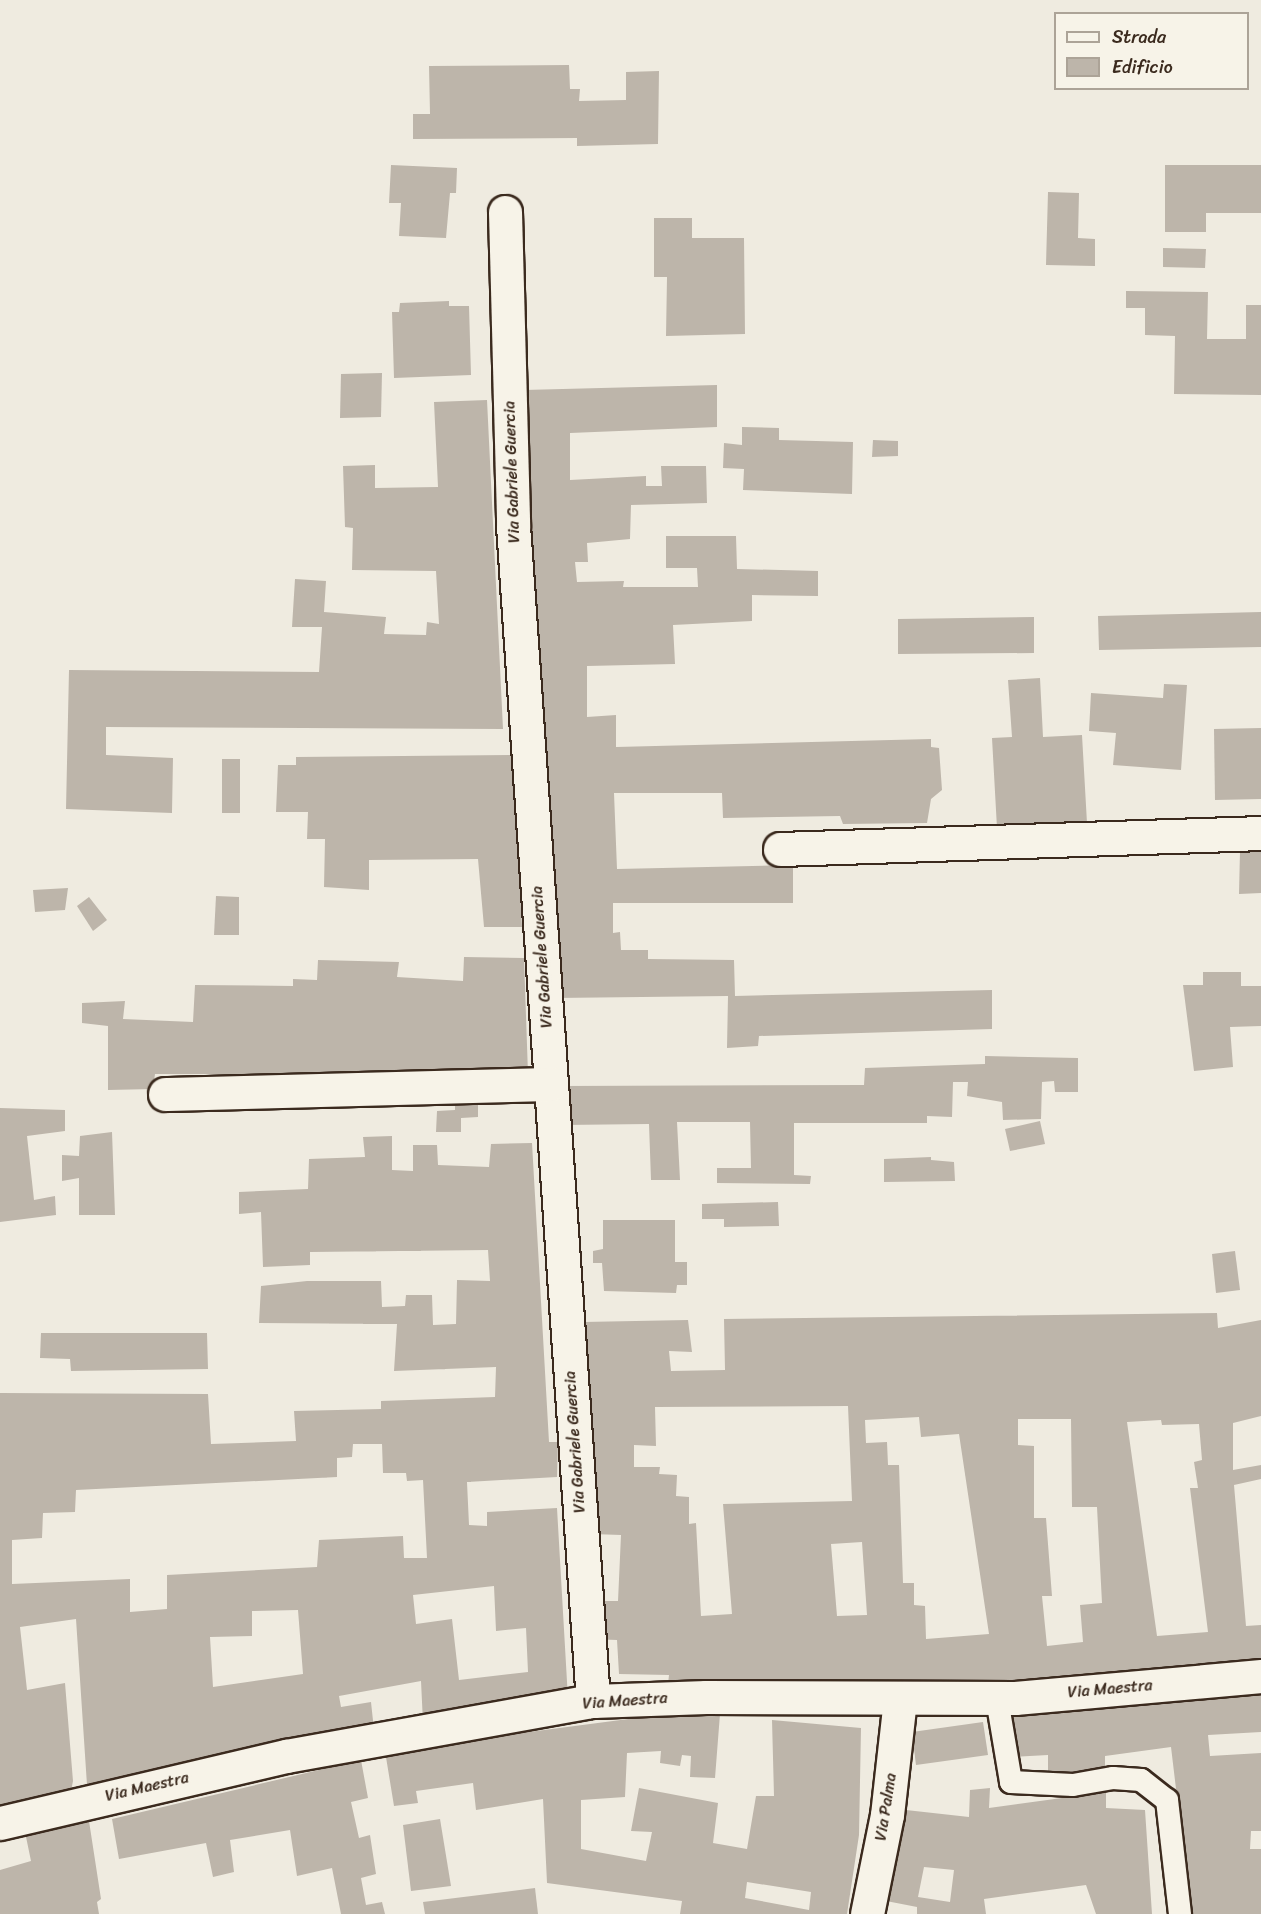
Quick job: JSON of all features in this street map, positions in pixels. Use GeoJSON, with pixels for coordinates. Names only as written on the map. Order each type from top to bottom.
{"type":"FeatureCollection","features":[{"type":"Feature","properties":{"kind":"street","name":"Via Gabriele Guercia"},"geometry":{"type":"LineString","coordinates":[[505,212],[513,525],[593,1701]]}},
{"type":"Feature","properties":{"kind":"street"},"geometry":{"type":"LineString","coordinates":[[780,849],[1261,833]]}},
{"type":"Feature","properties":{"kind":"street"},"geometry":{"type":"LineString","coordinates":[[165,1094],[551,1084]]}},
{"type":"Feature","properties":{"kind":"street","name":"Via Maestra"},"geometry":{"type":"LineString","coordinates":[[0,1822],[286,1756],[593,1701],[706,1697],[998,1699],[1261,1676]]}},
{"type":"Feature","properties":{"kind":"street","name":"Via Palma"},"geometry":{"type":"LineString","coordinates":[[867,1914],[887,1815],[900,1700]]}},
{"type":"Feature","properties":{"kind":"lane"},"geometry":{"type":"LineString","coordinates":[[998,1699],[1011,1782],[1073,1785],[1113,1778],[1141,1780],[1167,1800],[1180,1914]]}},
{"type":"Feature","properties":{"kind":"building"},"geometry":{"type":"Polygon","coordinates":[[[569,65],[570,89],[580,89],[579,101],[626,100],[626,72],[659,71],[658,144],[577,146],[577,138],[413,139],[413,114],[430,114],[429,66],[569,65]]]}},
{"type":"Feature","properties":{"kind":"building"},"geometry":{"type":"Polygon","coordinates":[[[391,165],[457,168],[456,193],[450,193],[446,238],[399,236],[401,203],[389,203],[391,165]]]}},
{"type":"Feature","properties":{"kind":"building"},"geometry":{"type":"Polygon","coordinates":[[[1165,165],[1261,165],[1261,213],[1206,213],[1206,232],[1165,232],[1165,165]]]}},
{"type":"Feature","properties":{"kind":"building"},"geometry":{"type":"Polygon","coordinates":[[[1048,192],[1079,193],[1078,238],[1095,239],[1095,266],[1046,265],[1048,192]]]}},
{"type":"Feature","properties":{"kind":"building"},"geometry":{"type":"Polygon","coordinates":[[[654,218],[692,218],[692,238],[744,238],[745,334],[666,336],[667,277],[654,277],[654,218]]]}},
{"type":"Feature","properties":{"kind":"building"},"geometry":{"type":"Polygon","coordinates":[[[1163,248],[1206,249],[1205,268],[1163,267],[1163,248]]]}},
{"type":"Feature","properties":{"kind":"building"},"geometry":{"type":"Polygon","coordinates":[[[1126,291],[1208,292],[1207,339],[1246,339],[1246,305],[1261,305],[1261,395],[1174,394],[1175,336],[1145,335],[1145,308],[1126,308],[1126,291]]]}},
{"type":"Feature","properties":{"kind":"building"},"geometry":{"type":"Polygon","coordinates":[[[449,301],[449,306],[469,306],[471,375],[394,378],[392,312],[399,312],[400,303],[449,301]]]}},
{"type":"Feature","properties":{"kind":"building"},"geometry":{"type":"Polygon","coordinates":[[[382,373],[381,417],[340,418],[341,374],[382,373]]]}},
{"type":"Feature","properties":{"kind":"building"},"geometry":{"type":"Polygon","coordinates":[[[717,385],[717,427],[570,433],[570,480],[646,476],[646,486],[662,486],[661,466],[706,466],[707,503],[631,505],[630,539],[587,543],[588,562],[575,562],[577,582],[624,581],[623,587],[698,587],[697,568],[666,568],[666,536],[736,536],[737,569],[818,571],[818,596],[752,595],[752,621],[673,625],[675,664],[587,666],[587,717],[616,715],[616,747],[931,739],[931,747],[939,748],[942,790],[931,799],[927,823],[843,824],[840,816],[723,818],[722,793],[614,793],[617,869],[793,865],[793,903],[613,903],[613,933],[620,932],[621,950],[648,950],[648,959],[734,960],[735,996],[992,990],[992,1029],[759,1036],[758,1046],[727,1048],[728,996],[555,998],[537,723],[524,390],[717,385]]]}},
{"type":"Feature","properties":{"kind":"building"},"geometry":{"type":"Polygon","coordinates":[[[487,400],[503,729],[106,727],[106,755],[173,758],[172,813],[66,809],[69,670],[319,672],[322,627],[292,627],[295,579],[326,581],[324,612],[386,617],[384,634],[426,635],[427,622],[439,624],[436,571],[352,570],[353,528],[345,527],[343,466],[375,465],[375,488],[438,487],[434,402],[487,400]]]}},
{"type":"Feature","properties":{"kind":"building"},"geometry":{"type":"Polygon","coordinates":[[[742,427],[779,428],[779,440],[853,442],[852,494],[743,490],[744,469],[723,468],[724,443],[742,445],[742,427]]]}},
{"type":"Feature","properties":{"kind":"building"},"geometry":{"type":"Polygon","coordinates":[[[873,440],[898,441],[898,456],[872,457],[873,440]]]}},
{"type":"Feature","properties":{"kind":"building"},"geometry":{"type":"Polygon","coordinates":[[[1261,612],[1261,647],[1099,650],[1098,616],[1261,612]]]}},
{"type":"Feature","properties":{"kind":"building"},"geometry":{"type":"Polygon","coordinates":[[[1034,617],[1034,653],[898,654],[898,619],[1034,617]]]}},
{"type":"Feature","properties":{"kind":"building"},"geometry":{"type":"Polygon","coordinates":[[[1040,678],[1043,737],[1082,735],[1087,823],[997,828],[992,738],[1012,737],[1008,680],[1040,678]]]}},
{"type":"Feature","properties":{"kind":"building"},"geometry":{"type":"Polygon","coordinates":[[[1164,684],[1187,685],[1181,770],[1113,765],[1116,733],[1089,731],[1091,693],[1163,698],[1164,684]]]}},
{"type":"Feature","properties":{"kind":"building"},"geometry":{"type":"Polygon","coordinates":[[[1261,728],[1261,799],[1215,800],[1214,729],[1261,728]]]}},
{"type":"Feature","properties":{"kind":"building"},"geometry":{"type":"Polygon","coordinates":[[[513,755],[522,927],[484,927],[478,859],[369,860],[369,890],[324,887],[325,839],[307,839],[308,812],[276,812],[278,765],[296,765],[296,757],[513,755]]]}},
{"type":"Feature","properties":{"kind":"building"},"geometry":{"type":"Polygon","coordinates":[[[222,759],[240,759],[240,813],[222,813],[222,759]]]}},
{"type":"Feature","properties":{"kind":"building"},"geometry":{"type":"Polygon","coordinates":[[[1240,851],[1261,851],[1261,893],[1239,894],[1240,851]]]}},
{"type":"Feature","properties":{"kind":"building"},"geometry":{"type":"Polygon","coordinates":[[[68,888],[65,910],[35,912],[33,890],[68,888]]]}},
{"type":"Feature","properties":{"kind":"building"},"geometry":{"type":"Polygon","coordinates":[[[216,896],[239,897],[239,935],[214,935],[216,896]]]}},
{"type":"Feature","properties":{"kind":"building"},"geometry":{"type":"Polygon","coordinates":[[[89,897],[107,920],[93,931],[77,906],[89,897]]]}},
{"type":"Feature","properties":{"kind":"building"},"geometry":{"type":"Polygon","coordinates":[[[464,957],[524,958],[528,1074],[155,1074],[153,1089],[108,1090],[108,1026],[82,1023],[82,1003],[125,1001],[123,1019],[193,1022],[195,985],[293,986],[293,979],[317,980],[318,960],[399,962],[397,977],[463,981],[464,957]]]}},
{"type":"Feature","properties":{"kind":"building"},"geometry":{"type":"Polygon","coordinates":[[[1203,972],[1241,972],[1241,986],[1261,986],[1261,1026],[1230,1027],[1233,1067],[1194,1071],[1183,985],[1203,985],[1203,972]]]}},
{"type":"Feature","properties":{"kind":"building"},"geometry":{"type":"Polygon","coordinates":[[[985,1056],[1078,1058],[1078,1092],[1055,1092],[1054,1081],[1042,1082],[1041,1119],[1003,1120],[1002,1102],[967,1096],[968,1082],[953,1082],[952,1117],[927,1116],[927,1123],[794,1123],[794,1175],[811,1176],[810,1184],[717,1183],[717,1168],[751,1168],[750,1122],[677,1122],[680,1180],[651,1180],[649,1124],[563,1125],[562,1086],[864,1085],[865,1068],[985,1064],[985,1056]]]}},
{"type":"Feature","properties":{"kind":"building"},"geometry":{"type":"Polygon","coordinates":[[[455,1095],[478,1096],[478,1117],[461,1118],[461,1132],[436,1132],[437,1111],[455,1110],[455,1095]]]}},
{"type":"Feature","properties":{"kind":"building"},"geometry":{"type":"Polygon","coordinates":[[[0,1108],[65,1110],[65,1131],[27,1136],[34,1200],[55,1196],[56,1215],[0,1222],[0,1108]]]}},
{"type":"Feature","properties":{"kind":"building"},"geometry":{"type":"Polygon","coordinates":[[[1040,1121],[1045,1144],[1010,1151],[1005,1129],[1040,1121]]]}},
{"type":"Feature","properties":{"kind":"building"},"geometry":{"type":"Polygon","coordinates":[[[112,1132],[115,1215],[79,1215],[79,1178],[62,1181],[62,1155],[79,1156],[80,1136],[112,1132]]]}},
{"type":"Feature","properties":{"kind":"building"},"geometry":{"type":"Polygon","coordinates":[[[392,1136],[392,1170],[413,1171],[413,1145],[437,1145],[438,1165],[489,1167],[491,1144],[532,1143],[549,1442],[558,1442],[557,1477],[467,1482],[469,1525],[487,1526],[487,1512],[557,1508],[568,1699],[423,1723],[421,1681],[339,1696],[341,1707],[371,1702],[374,1730],[87,1785],[76,1619],[20,1627],[27,1690],[65,1683],[73,1781],[70,1796],[0,1807],[0,1393],[208,1394],[211,1444],[296,1441],[294,1411],[381,1409],[381,1401],[495,1397],[496,1367],[394,1371],[397,1324],[259,1323],[261,1286],[307,1281],[381,1281],[382,1307],[405,1306],[406,1295],[432,1295],[433,1325],[456,1324],[457,1280],[490,1281],[488,1250],[310,1252],[310,1265],[263,1267],[261,1212],[239,1214],[239,1192],[308,1189],[309,1159],[365,1157],[363,1137],[392,1136]],[[353,1444],[352,1457],[337,1458],[337,1477],[76,1490],[75,1512],[43,1513],[42,1538],[12,1540],[12,1584],[130,1579],[130,1612],[167,1609],[167,1575],[317,1567],[319,1540],[403,1536],[404,1558],[427,1558],[423,1480],[407,1481],[406,1473],[383,1473],[382,1444],[353,1444]],[[494,1586],[413,1595],[416,1624],[452,1619],[459,1680],[528,1672],[526,1628],[496,1631],[494,1586]],[[298,1610],[252,1611],[252,1636],[210,1637],[213,1687],[303,1674],[298,1610]]]}},
{"type":"Feature","properties":{"kind":"building"},"geometry":{"type":"Polygon","coordinates":[[[931,1157],[931,1160],[954,1162],[955,1181],[884,1182],[884,1159],[931,1157]]]}},
{"type":"Feature","properties":{"kind":"building"},"geometry":{"type":"Polygon","coordinates":[[[778,1202],[779,1226],[724,1227],[724,1219],[702,1219],[702,1204],[778,1202]]]}},
{"type":"Feature","properties":{"kind":"building"},"geometry":{"type":"Polygon","coordinates":[[[603,1220],[675,1220],[675,1262],[687,1262],[687,1285],[677,1285],[676,1293],[604,1291],[602,1263],[593,1263],[593,1251],[603,1249],[603,1220]]]}},
{"type":"Feature","properties":{"kind":"building"},"geometry":{"type":"Polygon","coordinates":[[[1235,1251],[1240,1290],[1216,1293],[1212,1254],[1235,1251]]]}},
{"type":"Feature","properties":{"kind":"building"},"geometry":{"type":"Polygon","coordinates":[[[1217,1313],[1218,1328],[1261,1320],[1261,1416],[1233,1423],[1233,1470],[1261,1465],[1261,1479],[1234,1485],[1246,1626],[1261,1625],[1261,1662],[1032,1682],[668,1684],[669,1675],[619,1674],[617,1640],[590,1639],[592,1601],[618,1601],[621,1535],[592,1534],[583,1322],[688,1320],[692,1352],[669,1351],[671,1371],[725,1370],[724,1319],[1217,1313]],[[848,1406],[655,1407],[656,1446],[634,1445],[634,1467],[660,1467],[659,1474],[677,1475],[676,1496],[689,1497],[689,1524],[696,1523],[701,1616],[732,1614],[723,1504],[852,1501],[848,1406]],[[919,1417],[865,1420],[866,1443],[887,1442],[888,1465],[899,1465],[903,1583],[914,1583],[914,1605],[925,1606],[926,1639],[989,1634],[959,1434],[921,1437],[919,1417]],[[1018,1419],[1018,1445],[1034,1446],[1034,1518],[1046,1518],[1052,1596],[1042,1596],[1047,1646],[1083,1642],[1080,1605],[1102,1603],[1097,1507],[1072,1507],[1071,1419],[1018,1419]],[[1161,1420],[1127,1422],[1157,1636],[1208,1632],[1190,1488],[1198,1488],[1194,1462],[1202,1460],[1199,1424],[1162,1425],[1161,1420]],[[862,1542],[831,1544],[837,1616],[867,1615],[862,1542]]]}},
{"type":"Feature","properties":{"kind":"building"},"geometry":{"type":"Polygon","coordinates":[[[41,1333],[207,1333],[208,1369],[71,1371],[70,1359],[40,1358],[41,1333]]]}},
{"type":"Feature","properties":{"kind":"building"},"geometry":{"type":"Polygon","coordinates":[[[1261,1693],[1261,1732],[1208,1735],[1210,1756],[1261,1753],[1261,1831],[1251,1831],[1250,1849],[1261,1849],[1261,1914],[1191,1914],[1171,1747],[1105,1756],[1105,1773],[1048,1780],[1048,1755],[1009,1757],[1005,1716],[1261,1693]]]}},
{"type":"Feature","properties":{"kind":"building"},"geometry":{"type":"Polygon","coordinates":[[[674,1713],[720,1714],[715,1778],[690,1777],[691,1756],[682,1755],[680,1766],[660,1763],[661,1751],[627,1753],[625,1797],[581,1800],[581,1849],[646,1861],[652,1832],[631,1831],[639,1788],[718,1803],[713,1843],[747,1849],[756,1796],[774,1796],[772,1720],[861,1728],[859,1835],[847,1914],[680,1914],[682,1901],[547,1883],[543,1799],[476,1810],[473,1783],[416,1791],[418,1803],[394,1806],[385,1751],[674,1713]],[[747,1882],[745,1898],[809,1910],[811,1892],[747,1882]]]}},
{"type":"Feature","properties":{"kind":"building"},"geometry":{"type":"Polygon","coordinates":[[[983,1722],[988,1755],[916,1765],[912,1732],[983,1722]]]}},
{"type":"Feature","properties":{"kind":"building"},"geometry":{"type":"Polygon","coordinates":[[[361,1760],[368,1798],[351,1802],[359,1838],[370,1835],[376,1874],[361,1878],[366,1905],[382,1902],[385,1914],[341,1914],[332,1868],[297,1876],[290,1830],[230,1840],[234,1872],[213,1877],[206,1843],[119,1859],[112,1819],[361,1760]]]}},
{"type":"Feature","properties":{"kind":"building"},"geometry":{"type":"Polygon","coordinates":[[[990,1788],[989,1808],[1106,1792],[1106,1808],[1145,1810],[1152,1914],[1096,1914],[1086,1885],[984,1899],[986,1914],[917,1914],[917,1907],[876,1899],[897,1809],[969,1817],[970,1790],[990,1788]],[[924,1867],[918,1897],[950,1902],[954,1870],[924,1867]]]}},
{"type":"Feature","properties":{"kind":"building"},"geometry":{"type":"Polygon","coordinates":[[[440,1819],[451,1886],[411,1891],[403,1825],[440,1819]]]}},
{"type":"Feature","properties":{"kind":"building"},"geometry":{"type":"Polygon","coordinates":[[[89,1821],[101,1899],[97,1902],[99,1914],[0,1914],[0,1870],[31,1861],[25,1832],[89,1821]]]}},
{"type":"Feature","properties":{"kind":"building"},"geometry":{"type":"Polygon","coordinates":[[[535,1888],[538,1914],[425,1914],[423,1902],[535,1888]]]}}]}
